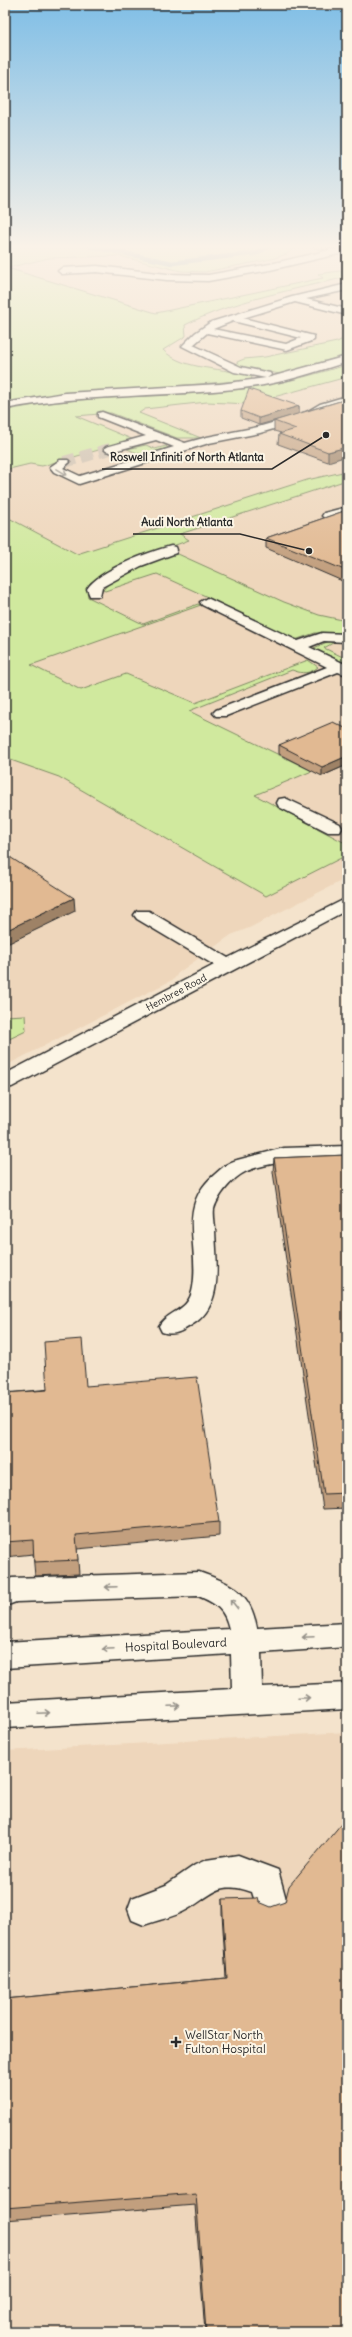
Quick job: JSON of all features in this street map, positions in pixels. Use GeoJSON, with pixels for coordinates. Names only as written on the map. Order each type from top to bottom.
{"type":"FeatureCollection","features":[{"type":"Feature","properties":{"kind":"street"},"geometry":{"type":"LineString","coordinates":[[204,354],[238,370],[282,378]]}},
{"type":"Feature","properties":{"kind":"street"},"geometry":{"type":"LineString","coordinates":[[5,406],[42,399],[228,386],[282,378],[347,359]]}},
{"type":"Feature","properties":{"kind":"street"},"geometry":{"type":"LineString","coordinates":[[64,462],[56,467],[58,470],[78,480],[185,447],[260,430],[307,416],[324,406],[347,399]]}},
{"type":"Feature","properties":{"kind":"street"},"geometry":{"type":"LineString","coordinates":[[102,415],[185,447]]}},
{"type":"Feature","properties":{"kind":"street"},"geometry":{"type":"LineString","coordinates":[[110,449],[158,436]]}},
{"type":"Feature","properties":{"kind":"street"},"geometry":{"type":"LineString","coordinates":[[328,516],[347,511]]}},
{"type":"Feature","properties":{"kind":"street"},"geometry":{"type":"LineString","coordinates":[[95,593],[94,589],[97,584],[136,563],[171,550]]}},
{"type":"Feature","properties":{"kind":"street"},"geometry":{"type":"LineString","coordinates":[[207,602],[343,669]]}},
{"type":"Feature","properties":{"kind":"street"},"geometry":{"type":"LineString","coordinates":[[296,647],[322,637],[347,638]]}},
{"type":"Feature","properties":{"kind":"street"},"geometry":{"type":"LineString","coordinates":[[222,713],[343,669]]}},
{"type":"Feature","properties":{"kind":"street"},"geometry":{"type":"LineString","coordinates":[[286,803],[334,828]]}},
{"type":"Feature","properties":{"kind":"street","name":"Hembree Road"},"geometry":{"type":"LineString","coordinates":[[5,1082],[347,903]]}},
{"type":"Feature","properties":{"kind":"street"},"geometry":{"type":"LineString","coordinates":[[143,915],[227,965]]}},
{"type":"Feature","properties":{"kind":"street"},"geometry":{"type":"LineString","coordinates":[[171,1326],[194,1313],[205,1287],[203,1209],[214,1187],[237,1167],[284,1155],[347,1153]]}},
{"type":"Feature","properties":{"kind":"street"},"geometry":{"type":"LineString","coordinates":[[5,1594],[12,1590],[199,1584],[217,1590],[232,1601],[240,1612],[245,1641],[247,1702]]}},
{"type":"Feature","properties":{"kind":"street","name":"Hospital Boulevard"},"geometry":{"type":"LineString","coordinates":[[5,1655],[347,1635]]}},
{"type":"Feature","properties":{"kind":"street"},"geometry":{"type":"LineString","coordinates":[[5,1715],[347,1696]]}},
{"type":"Feature","properties":{"kind":"street"},"geometry":{"type":"LineString","coordinates":[[144,1909],[176,1898],[206,1876],[238,1871],[266,1881],[270,1903]]}},
{"type":"Feature","properties":{"kind":"shaded area"},"geometry":{"type":"Polygon","coordinates":[[[124,354],[325,354],[289,366],[249,376],[190,381],[124,354]]]}},
{"type":"Feature","properties":{"kind":"shaded area"},"geometry":{"type":"Polygon","coordinates":[[[347,368],[347,878],[249,928],[231,935],[178,973],[174,979],[5,1066],[5,423],[258,390],[347,368]]]}},
{"type":"Feature","properties":{"kind":"shaded area","name":"WellStar North Fulton Hospital"},"geometry":{"type":"Polygon","coordinates":[[[347,1732],[347,2332],[5,2332],[5,1751],[347,1732]]]}},
{"type":"Feature","properties":{"kind":"green space"},"geometry":{"type":"Polygon","coordinates":[[[5,354],[168,354],[182,362],[252,377],[251,380],[55,395],[5,403],[5,354]]]}},
{"type":"Feature","properties":{"kind":"green space"},"geometry":{"type":"Polygon","coordinates":[[[279,354],[347,354],[280,374],[238,367],[237,362],[244,359],[279,354]]]}},
{"type":"Feature","properties":{"kind":"green space"},"geometry":{"type":"Polygon","coordinates":[[[347,365],[347,377],[248,404],[207,402],[145,409],[139,413],[201,438],[177,438],[111,413],[76,416],[134,440],[42,466],[30,464],[5,470],[5,411],[74,400],[228,391],[258,387],[292,380],[347,365]]]}},
{"type":"Feature","properties":{"kind":"green space"},"geometry":{"type":"Polygon","coordinates":[[[146,445],[155,449],[166,446],[168,448],[136,457],[134,457],[140,454],[127,449],[146,445]]]}},
{"type":"Feature","properties":{"kind":"green space"},"geometry":{"type":"Polygon","coordinates":[[[347,471],[347,480],[180,534],[189,540],[133,561],[90,583],[87,590],[88,597],[143,624],[198,604],[201,605],[31,665],[81,690],[126,674],[195,703],[308,660],[318,667],[306,673],[292,670],[189,711],[312,771],[255,795],[347,844],[347,855],[266,896],[59,777],[5,758],[5,516],[77,554],[307,480],[347,471]]]}},
{"type":"Feature","properties":{"kind":"green space"},"geometry":{"type":"Polygon","coordinates":[[[178,554],[284,602],[319,615],[347,621],[347,633],[315,633],[295,640],[290,639],[212,599],[157,574],[105,591],[103,590],[108,584],[142,565],[169,555],[178,554]]]}},
{"type":"Feature","properties":{"kind":"green space"},"geometry":{"type":"Polygon","coordinates":[[[329,641],[333,643],[324,648],[347,659],[347,664],[314,648],[329,641]]]}},
{"type":"Feature","properties":{"kind":"green space"},"geometry":{"type":"Polygon","coordinates":[[[25,1015],[26,1031],[5,1041],[5,1016],[25,1015]]]}},
{"type":"Feature","properties":{"kind":"building"},"geometry":{"type":"Polygon","coordinates":[[[249,389],[299,406],[259,418],[241,411],[249,389]]]}},
{"type":"Feature","properties":{"kind":"building"},"geometry":{"type":"Polygon","coordinates":[[[347,399],[347,447],[328,452],[279,434],[296,429],[274,421],[347,399]]]}},
{"type":"Feature","properties":{"kind":"building"},"geometry":{"type":"Polygon","coordinates":[[[347,510],[347,571],[266,538],[347,510]]]}},
{"type":"Feature","properties":{"kind":"building"},"geometry":{"type":"Polygon","coordinates":[[[333,722],[347,729],[347,756],[322,767],[279,745],[333,722]]]}},
{"type":"Feature","properties":{"kind":"building"},"geometry":{"type":"Polygon","coordinates":[[[5,854],[74,898],[5,931],[5,854]]]}},
{"type":"Feature","properties":{"kind":"building"},"geometry":{"type":"Polygon","coordinates":[[[347,1155],[347,1493],[324,1494],[274,1158],[347,1155]]]}},
{"type":"Feature","properties":{"kind":"building"},"geometry":{"type":"Polygon","coordinates":[[[82,1339],[86,1386],[197,1377],[219,1522],[76,1535],[78,1560],[34,1562],[33,1540],[5,1542],[5,1393],[47,1390],[44,1342],[82,1339]]]}},
{"type":"Feature","properties":{"kind":"building"},"geometry":{"type":"Polygon","coordinates":[[[347,1817],[347,2332],[206,2332],[196,2193],[5,2208],[5,1999],[227,1978],[222,1899],[258,1898],[259,1902],[271,1907],[285,1902],[289,1886],[347,1817]]]}},
{"type":"Feature","properties":{"kind":"tunnel"},"geometry":{"type":"LineString","coordinates":[[64,462],[110,449]]}},
{"type":"Feature","properties":{"kind":"place","name":"Roswell Infiniti of North Atlanta"},"geometry":{"type":"Point","coordinates":[326,435]}},
{"type":"Feature","properties":{"kind":"place","name":"Audi North Atlanta"},"geometry":{"type":"Point","coordinates":[309,551]}},
{"type":"Feature","properties":{"kind":"place","name":"WellStar North Fulton Hospital"},"geometry":{"type":"Point","coordinates":[176,2042]}}]}
